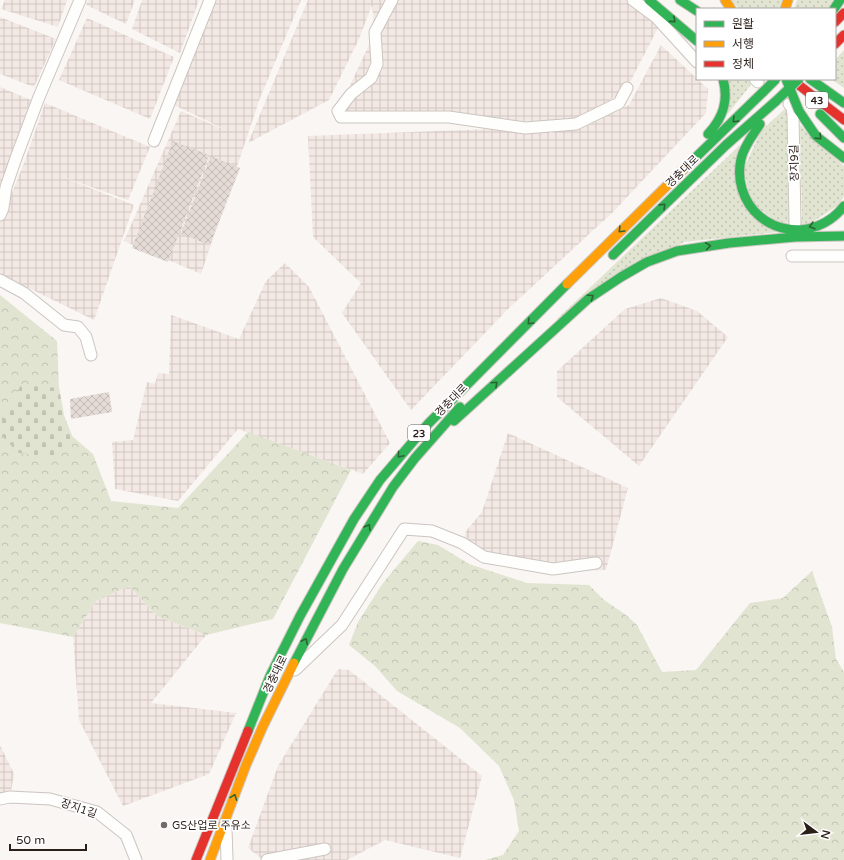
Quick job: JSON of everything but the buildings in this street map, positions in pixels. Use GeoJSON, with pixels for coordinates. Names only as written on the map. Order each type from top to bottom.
{"type":"FeatureCollection","features":[{"type":"Feature","properties":{"kind":"main road"},"geometry":{"type":"LineString","coordinates":[[649,0],[696,40]]}},
{"type":"Feature","properties":{"kind":"main road"},"geometry":{"type":"LineString","coordinates":[[680,0],[696,10]]}},
{"type":"Feature","properties":{"kind":"main road"},"geometry":{"type":"LineString","coordinates":[[836,21],[844,13]]}},
{"type":"Feature","properties":{"kind":"main road"},"geometry":{"type":"LineString","coordinates":[[836,43],[844,35]]}},
{"type":"Feature","properties":{"kind":"main road"},"geometry":{"type":"LineString","coordinates":[[836,47],[844,41]]}},
{"type":"Feature","properties":{"kind":"main road"},"geometry":{"type":"LineString","coordinates":[[635,216],[690,152],[715,127],[722,115],[726,101],[726,89],[723,80]]}},
{"type":"Feature","properties":{"kind":"main road","name":"경충대로"},"geometry":{"type":"LineString","coordinates":[[196,860],[270,676],[328,565],[354,519],[380,480],[428,424],[635,216],[775,80]]}},
{"type":"Feature","properties":{"kind":"main road"},"geometry":{"type":"LineString","coordinates":[[786,80],[799,112],[816,136],[844,158]]}},
{"type":"Feature","properties":{"kind":"main road","name":"43"},"geometry":{"type":"LineString","coordinates":[[792,80],[844,120]]}},
{"type":"Feature","properties":{"kind":"main road","name":"경충대로"},"geometry":{"type":"LineString","coordinates":[[608,260],[721,151],[798,80]]}},
{"type":"Feature","properties":{"kind":"main road","name":"43"},"geometry":{"type":"LineString","coordinates":[[811,80],[844,103]]}},
{"type":"Feature","properties":{"kind":"main road"},"geometry":{"type":"LineString","coordinates":[[831,94],[844,99]]}},
{"type":"Feature","properties":{"kind":"main road"},"geometry":{"type":"LineString","coordinates":[[812,96],[818,112],[844,138]]}},
{"type":"Feature","properties":{"kind":"main road"},"geometry":{"type":"LineString","coordinates":[[776,101],[748,141],[740,163],[739,179],[744,195],[754,213],[768,223],[781,228],[802,229],[829,220],[840,212],[844,206]]}},
{"type":"Feature","properties":{"kind":"main road"},"geometry":{"type":"LineString","coordinates":[[415,458],[588,299],[612,282],[656,258],[682,249],[744,240],[782,237],[844,236]]}},
{"type":"Feature","properties":{"kind":"main road","name":"경충대로"},"geometry":{"type":"LineString","coordinates":[[210,860],[260,733],[343,569],[393,487],[415,458],[463,404],[502,365]]}},
{"type":"Feature","properties":{"kind":"street"},"geometry":{"type":"LineString","coordinates":[[0,215],[3,208],[6,187],[16,158],[80,0]]}},
{"type":"Feature","properties":{"kind":"street"},"geometry":{"type":"LineString","coordinates":[[154,140],[210,0]]}},
{"type":"Feature","properties":{"kind":"street"},"geometry":{"type":"LineString","coordinates":[[392,0],[375,32],[377,64],[371,78],[351,94],[338,112],[341,117],[449,117],[525,128],[576,124],[619,102],[627,88]]}},
{"type":"Feature","properties":{"kind":"street"},"geometry":{"type":"LineString","coordinates":[[633,0],[656,17],[696,61]]}},
{"type":"Feature","properties":{"kind":"street","name":"장지9길"},"geometry":{"type":"LineString","coordinates":[[789,104],[792,107],[793,115],[795,223]]}},
{"type":"Feature","properties":{"kind":"street"},"geometry":{"type":"LineString","coordinates":[[792,256],[844,256]]}},
{"type":"Feature","properties":{"kind":"street"},"geometry":{"type":"LineString","coordinates":[[0,280],[24,293],[64,325],[78,327],[86,337],[91,354]]}},
{"type":"Feature","properties":{"kind":"street"},"geometry":{"type":"LineString","coordinates":[[286,679],[342,625],[404,529],[432,531],[462,543],[484,557],[553,569],[596,563]]}},
{"type":"Feature","properties":{"kind":"street","name":"장지1길"},"geometry":{"type":"LineString","coordinates":[[0,799],[10,797],[50,799],[96,812],[126,835],[136,860]]}},
{"type":"Feature","properties":{"kind":"street"},"geometry":{"type":"LineString","coordinates":[[226,818],[227,860]]}},
{"type":"Feature","properties":{"kind":"street"},"geometry":{"type":"LineString","coordinates":[[267,860],[325,848]]}},
{"type":"Feature","properties":{"kind":"shaded area"},"geometry":{"type":"Polygon","coordinates":[[[5,0],[67,0],[58,27],[1,9],[5,0]]]}},
{"type":"Feature","properties":{"kind":"shaded area"},"geometry":{"type":"Polygon","coordinates":[[[88,0],[135,0],[126,24],[86,5],[88,0]]]}},
{"type":"Feature","properties":{"kind":"shaded area"},"geometry":{"type":"Polygon","coordinates":[[[142,0],[199,0],[180,53],[132,29],[142,0]]]}},
{"type":"Feature","properties":{"kind":"shaded area"},"geometry":{"type":"Polygon","coordinates":[[[214,0],[301,0],[260,98],[201,274],[124,241],[181,111],[230,132],[172,104],[214,0]]]}},
{"type":"Feature","properties":{"kind":"shaded area"},"geometry":{"type":"Polygon","coordinates":[[[308,0],[631,0],[661,22],[627,88],[576,124],[338,111],[375,32],[372,5],[359,39],[329,100],[248,143],[308,0]]]}},
{"type":"Feature","properties":{"kind":"shaded area"},"geometry":{"type":"Polygon","coordinates":[[[0,17],[56,39],[34,87],[0,74],[0,17]]]}},
{"type":"Feature","properties":{"kind":"shaded area"},"geometry":{"type":"Polygon","coordinates":[[[87,18],[174,57],[150,119],[59,80],[87,18]]]}},
{"type":"Feature","properties":{"kind":"shaded area"},"geometry":{"type":"Polygon","coordinates":[[[661,45],[696,78],[696,80],[698,80],[708,89],[706,113],[613,212],[508,309],[411,410],[342,313],[361,283],[313,237],[308,136],[545,127],[551,134],[555,131],[584,127],[629,105],[661,45]]]}},
{"type":"Feature","properties":{"kind":"shaded area"},"geometry":{"type":"Polygon","coordinates":[[[0,87],[31,100],[0,190],[0,87]]]}},
{"type":"Feature","properties":{"kind":"shaded area"},"geometry":{"type":"Polygon","coordinates":[[[45,103],[150,147],[128,200],[57,175],[134,205],[94,320],[0,274],[0,222],[24,163],[45,103]]]}},
{"type":"Feature","properties":{"kind":"shaded area"},"geometry":{"type":"Polygon","coordinates":[[[285,263],[309,287],[390,443],[363,474],[238,429],[178,501],[115,489],[112,442],[133,440],[147,382],[155,384],[158,373],[169,374],[171,315],[239,339],[266,281],[285,263]]]}},
{"type":"Feature","properties":{"kind":"shaded area"},"geometry":{"type":"Polygon","coordinates":[[[661,298],[697,311],[728,337],[639,466],[557,397],[557,371],[625,309],[661,298]]]}},
{"type":"Feature","properties":{"kind":"shaded area"},"geometry":{"type":"Polygon","coordinates":[[[508,433],[628,488],[606,570],[534,572],[461,549],[466,531],[482,512],[508,433]]]}},
{"type":"Feature","properties":{"kind":"shaded area"},"geometry":{"type":"Polygon","coordinates":[[[129,586],[157,616],[206,635],[151,703],[236,713],[209,774],[123,806],[79,720],[73,637],[96,601],[129,586]]]}},
{"type":"Feature","properties":{"kind":"shaded area"},"geometry":{"type":"Polygon","coordinates":[[[338,669],[349,670],[482,776],[460,858],[385,840],[347,860],[263,860],[248,848],[278,766],[338,669]]]}},
{"type":"Feature","properties":{"kind":"shaded area"},"geometry":{"type":"Polygon","coordinates":[[[0,745],[14,774],[10,797],[0,799],[0,745]]]}},
{"type":"Feature","properties":{"kind":"green space"},"geometry":{"type":"Polygon","coordinates":[[[729,0],[782,0],[779,8],[739,8],[729,0]]]}},
{"type":"Feature","properties":{"kind":"green space"},"geometry":{"type":"Polygon","coordinates":[[[797,0],[835,0],[829,8],[794,8],[797,0]]]}},
{"type":"Feature","properties":{"kind":"green space"},"geometry":{"type":"Polygon","coordinates":[[[844,50],[844,88],[832,80],[836,80],[836,59],[844,50]]]}},
{"type":"Feature","properties":{"kind":"green space"},"geometry":{"type":"Polygon","coordinates":[[[727,80],[751,80],[753,82],[719,125],[727,80]]]}},
{"type":"Feature","properties":{"kind":"green space"},"geometry":{"type":"Polygon","coordinates":[[[788,106],[791,111],[789,221],[800,221],[802,217],[800,125],[844,166],[844,196],[839,205],[809,224],[777,222],[750,201],[744,168],[761,131],[788,106]]]}},
{"type":"Feature","properties":{"kind":"green space"},"geometry":{"type":"Polygon","coordinates":[[[740,145],[734,177],[779,232],[684,242],[556,320],[740,145]]]}},
{"type":"Feature","properties":{"kind":"green space"},"geometry":{"type":"Polygon","coordinates":[[[0,295],[57,341],[59,388],[64,416],[72,436],[93,454],[111,501],[178,508],[248,432],[351,470],[273,619],[206,635],[157,616],[129,586],[96,601],[73,637],[0,623],[0,295]]]}},
{"type":"Feature","properties":{"kind":"green space"},"geometry":{"type":"Polygon","coordinates":[[[21,385],[59,388],[64,416],[72,436],[55,457],[19,453],[0,434],[0,424],[21,385]]]}},
{"type":"Feature","properties":{"kind":"green space"},"geometry":{"type":"Polygon","coordinates":[[[418,541],[438,545],[469,564],[527,583],[589,585],[604,600],[626,615],[637,625],[662,672],[696,670],[750,603],[783,598],[812,571],[832,627],[836,659],[844,672],[844,860],[485,860],[503,855],[519,831],[514,800],[499,766],[460,728],[397,691],[375,666],[349,645],[358,622],[383,583],[418,541]]]}},
{"type":"Feature","properties":{"kind":"traffic: fast"},"geometry":{"type":"LineString","coordinates":[[649,0],[696,40]]}},
{"type":"Feature","properties":{"kind":"traffic: fast"},"geometry":{"type":"LineString","coordinates":[[680,0],[696,10]]}},
{"type":"Feature","properties":{"kind":"traffic: fast"},"geometry":{"type":"LineString","coordinates":[[835,8],[840,0]]}},
{"type":"Feature","properties":{"kind":"traffic: fast"},"geometry":{"type":"LineString","coordinates":[[708,134],[718,122],[725,102],[723,80]]}},
{"type":"Feature","properties":{"kind":"traffic: fast"},"geometry":{"type":"LineString","coordinates":[[763,92],[775,80]]}},
{"type":"Feature","properties":{"kind":"traffic: fast"},"geometry":{"type":"LineString","coordinates":[[786,80],[799,111]]}},
{"type":"Feature","properties":{"kind":"traffic: fast"},"geometry":{"type":"LineString","coordinates":[[776,101],[798,80]]}},
{"type":"Feature","properties":{"kind":"traffic: fast"},"geometry":{"type":"LineString","coordinates":[[811,80],[844,103]]}},
{"type":"Feature","properties":{"kind":"traffic: fast"},"geometry":{"type":"LineString","coordinates":[[691,162],[763,92]]}},
{"type":"Feature","properties":{"kind":"traffic: fast"},"geometry":{"type":"LineString","coordinates":[[613,255],[726,145],[776,101]]}},
{"type":"Feature","properties":{"kind":"traffic: fast"},"geometry":{"type":"LineString","coordinates":[[799,111],[816,136],[844,158]]}},
{"type":"Feature","properties":{"kind":"traffic: fast"},"geometry":{"type":"LineString","coordinates":[[820,114],[844,138]]}},
{"type":"Feature","properties":{"kind":"traffic: fast"},"geometry":{"type":"LineString","coordinates":[[760,124],[744,150],[740,166],[740,181],[742,189],[749,204],[760,216],[773,225],[787,229],[803,229],[818,226],[832,218],[844,206]]}},
{"type":"Feature","properties":{"kind":"traffic: fast"},"geometry":{"type":"LineString","coordinates":[[454,421],[588,299],[647,262],[677,251],[729,243],[795,237],[844,236]]}},
{"type":"Feature","properties":{"kind":"traffic: fast"},"geometry":{"type":"LineString","coordinates":[[248,731],[270,676],[300,616],[354,519],[380,480],[428,424],[567,284]]}},
{"type":"Feature","properties":{"kind":"traffic: fast"},"geometry":{"type":"LineString","coordinates":[[294,663],[343,569],[393,487],[415,458],[460,407]]}},
{"type":"Feature","properties":{"kind":"traffic: slow"},"geometry":{"type":"LineString","coordinates":[[725,0],[730,8]]}},
{"type":"Feature","properties":{"kind":"traffic: slow"},"geometry":{"type":"LineString","coordinates":[[785,8],[788,0]]}},
{"type":"Feature","properties":{"kind":"traffic: slow"},"geometry":{"type":"LineString","coordinates":[[567,284],[691,162]]}},
{"type":"Feature","properties":{"kind":"traffic: slow"},"geometry":{"type":"LineString","coordinates":[[210,860],[246,765],[263,726],[294,663]]}},
{"type":"Feature","properties":{"kind":"traffic: jam"},"geometry":{"type":"LineString","coordinates":[[836,21],[844,13]]}},
{"type":"Feature","properties":{"kind":"traffic: jam"},"geometry":{"type":"LineString","coordinates":[[836,43],[844,35]]}},
{"type":"Feature","properties":{"kind":"traffic: jam"},"geometry":{"type":"LineString","coordinates":[[792,80],[844,120]]}},
{"type":"Feature","properties":{"kind":"traffic: jam"},"geometry":{"type":"LineString","coordinates":[[196,860],[248,731]]}},
{"type":"Feature","properties":{"kind":"place","name":"GS산업로 주유소"},"geometry":{"type":"Point","coordinates":[164,825]}}]}
